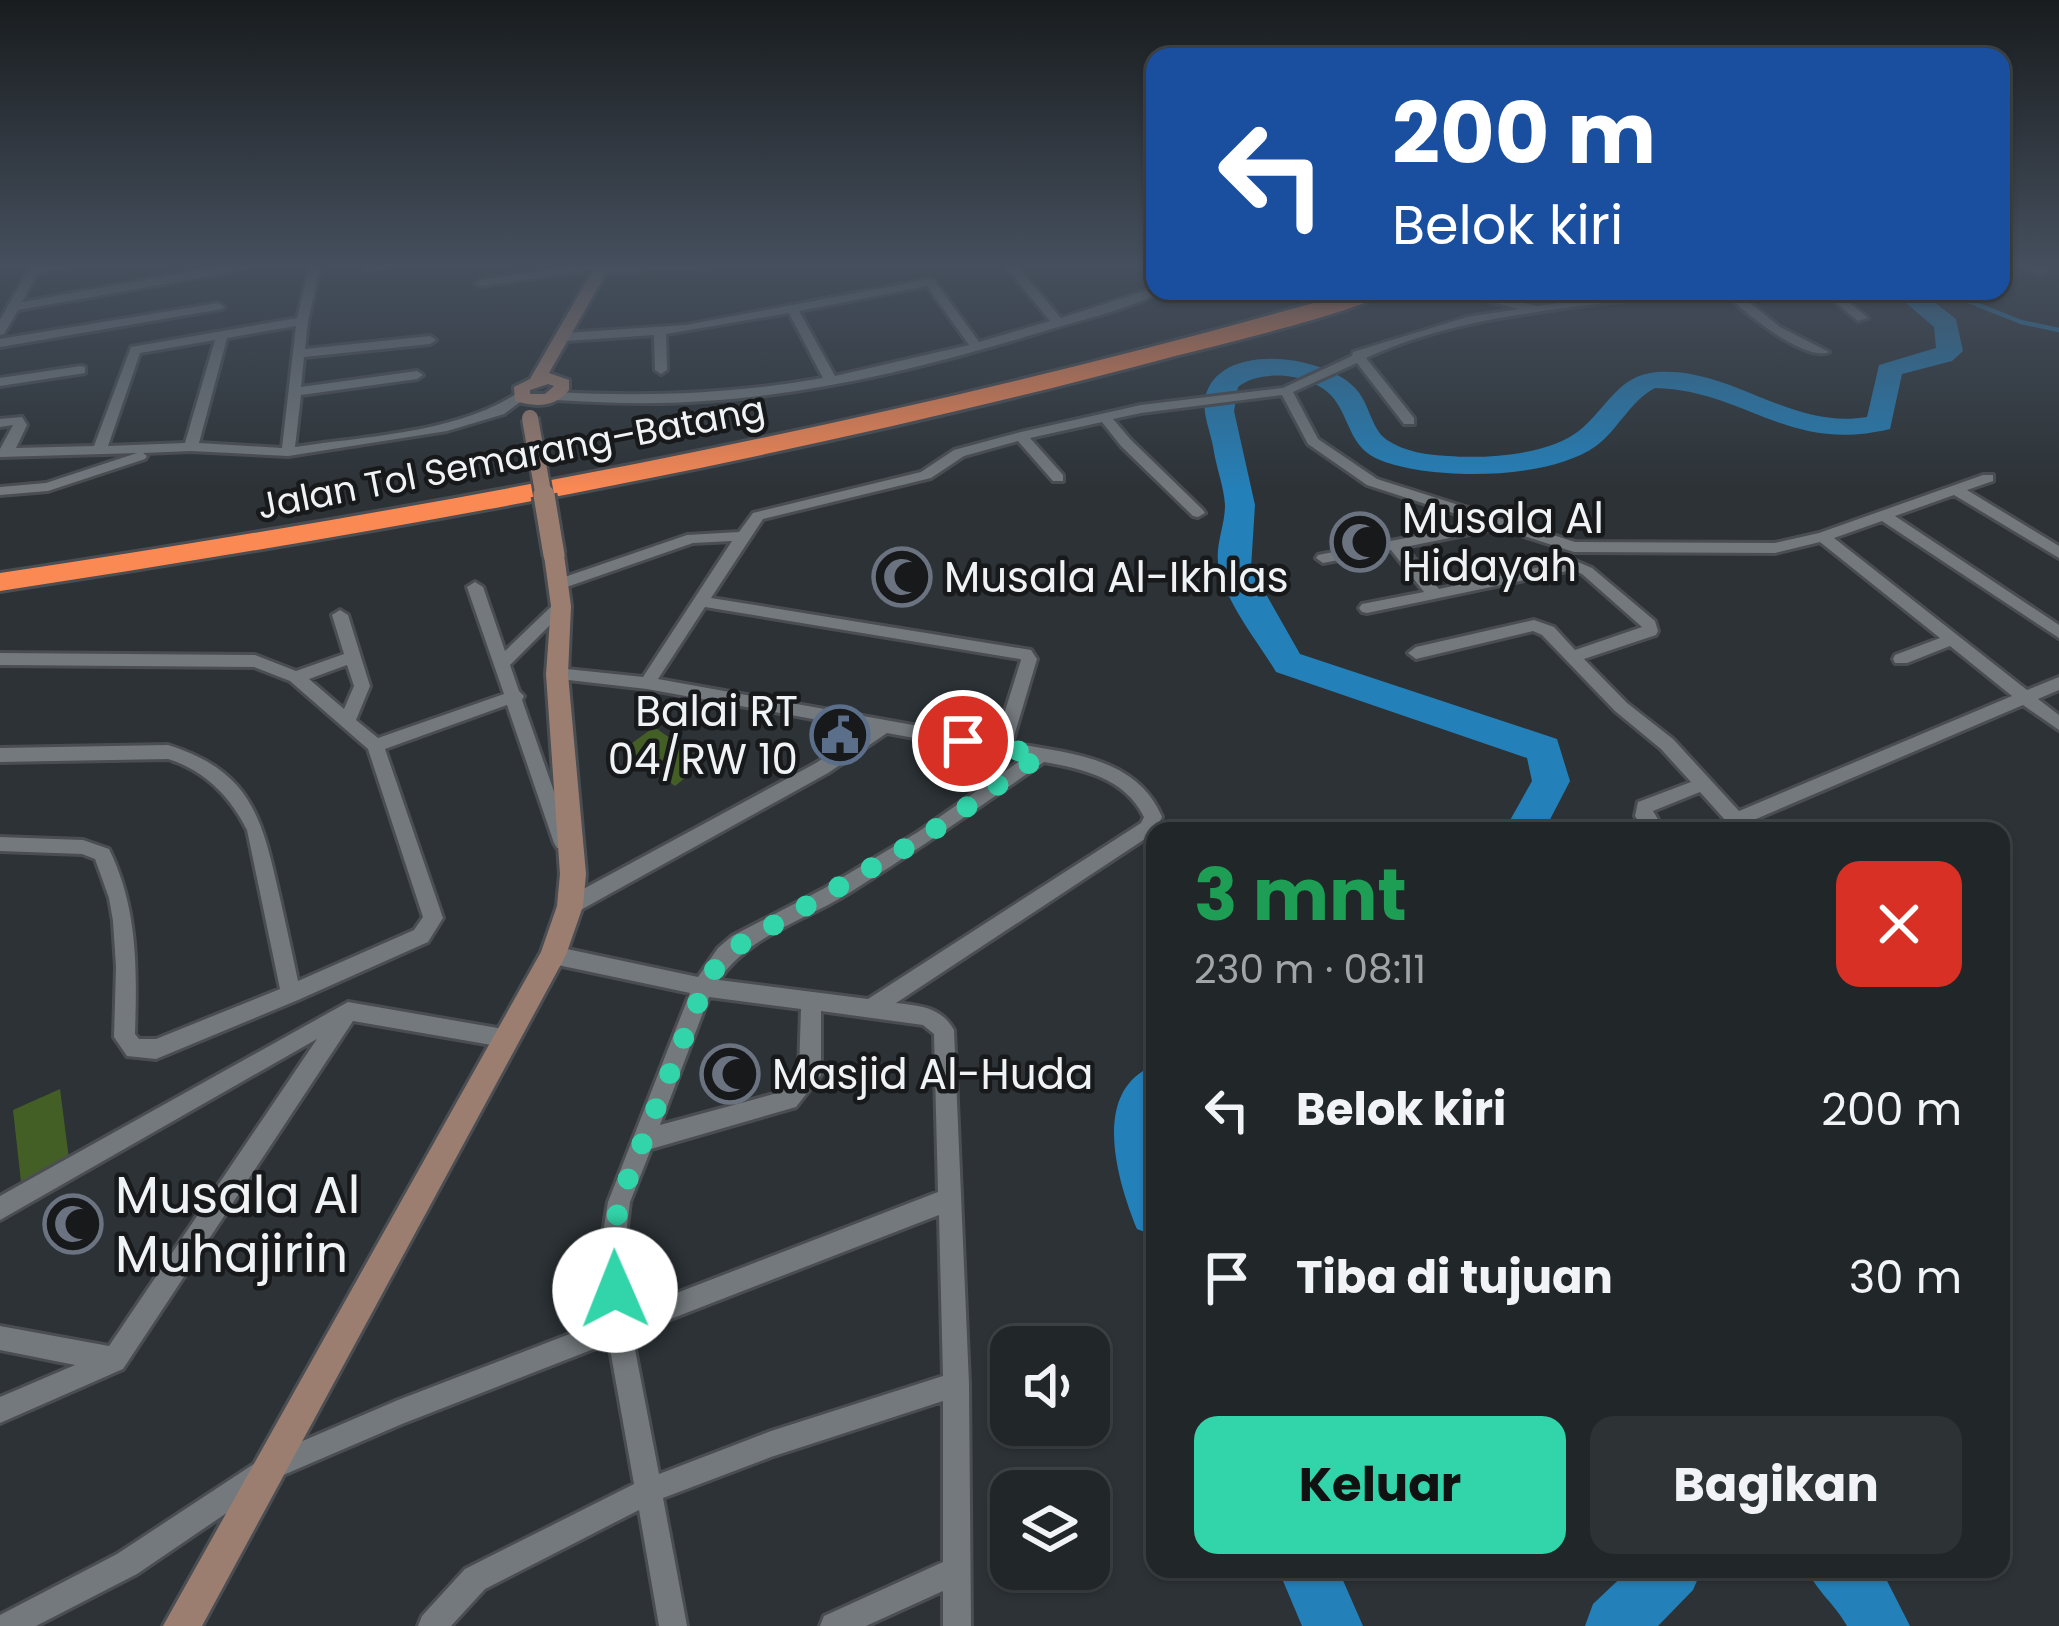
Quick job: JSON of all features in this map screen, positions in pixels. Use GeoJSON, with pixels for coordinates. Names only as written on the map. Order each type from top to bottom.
{"type":"FeatureCollection","features":[{"type":"Feature","properties":{"kind":"highway","name":"Jalan Tol Semarang–Batang"},"geometry":{"type":"LineString","coordinates":[[0,563],[388,503],[753,434],[1157,339]]}},
{"type":"Feature","properties":{"kind":"highway","name":"Jalan Tol Semarang–Batang"},"geometry":{"type":"LineString","coordinates":[[0,582],[392,520],[667,468],[1097,372],[1212,339]]}},
{"type":"Feature","properties":{"kind":"street"},"geometry":{"type":"LineString","coordinates":[[0,344],[30,339]]}},
{"type":"Feature","properties":{"kind":"street"},"geometry":{"type":"LineString","coordinates":[[99,452],[134,351],[201,339]]}},
{"type":"Feature","properties":{"kind":"street"},"geometry":{"type":"LineString","coordinates":[[191,447],[221,339]]}},
{"type":"Feature","properties":{"kind":"street"},"geometry":{"type":"LineString","coordinates":[[287,452],[299,339]]}},
{"type":"Feature","properties":{"kind":"street"},"geometry":{"type":"LineString","coordinates":[[182,1626],[553,955],[571,890],[557,674],[559,595],[522,387],[538,378],[564,339]]}},
{"type":"Feature","properties":{"kind":"street"},"geometry":{"type":"LineString","coordinates":[[660,339],[661,370]]}},
{"type":"Feature","properties":{"kind":"street"},"geometry":{"type":"LineString","coordinates":[[809,339],[830,380]]}},
{"type":"Feature","properties":{"kind":"street"},"geometry":{"type":"LineString","coordinates":[[971,339],[976,346]]}},
{"type":"Feature","properties":{"kind":"street"},"geometry":{"type":"LineString","coordinates":[[4,453],[152,452],[191,447],[287,452],[448,427],[556,395],[648,402],[830,380],[1003,339]]}},
{"type":"Feature","properties":{"kind":"street"},"geometry":{"type":"LineString","coordinates":[[647,683],[758,516],[926,475],[965,451],[1021,436],[1205,400],[1286,391],[1357,355],[1410,339]]}},
{"type":"Feature","properties":{"kind":"street"},"geometry":{"type":"LineString","coordinates":[[1795,339],[1823,352]]}},
{"type":"Feature","properties":{"kind":"street"},"geometry":{"type":"LineString","coordinates":[[297,354],[430,340]]}},
{"type":"Feature","properties":{"kind":"street"},"geometry":{"type":"LineString","coordinates":[[1357,355],[1409,422]]}},
{"type":"Feature","properties":{"kind":"street"},"geometry":{"type":"LineString","coordinates":[[0,382],[81,370]]}},
{"type":"Feature","properties":{"kind":"street"},"geometry":{"type":"LineString","coordinates":[[293,392],[417,375]]}},
{"type":"Feature","properties":{"kind":"street"},"geometry":{"type":"LineString","coordinates":[[538,378],[563,384],[556,395]]}},
{"type":"Feature","properties":{"kind":"street"},"geometry":{"type":"LineString","coordinates":[[1286,391],[1313,441],[1372,482],[1574,547],[1741,550],[1823,537],[1988,478]]}},
{"type":"Feature","properties":{"kind":"street"},"geometry":{"type":"LineString","coordinates":[[1105,417],[1121,440],[1198,513]]}},
{"type":"Feature","properties":{"kind":"street"},"geometry":{"type":"LineString","coordinates":[[0,423],[15,420],[20,425],[4,453]]}},
{"type":"Feature","properties":{"kind":"street"},"geometry":{"type":"LineString","coordinates":[[1021,436],[1058,478]]}},
{"type":"Feature","properties":{"kind":"street"},"geometry":{"type":"LineString","coordinates":[[0,491],[69,481],[152,452]]}},
{"type":"Feature","properties":{"kind":"street"},"geometry":{"type":"LineString","coordinates":[[1956,490],[2059,553]]}},
{"type":"Feature","properties":{"kind":"street"},"geometry":{"type":"LineString","coordinates":[[1883,514],[2059,633]]}},
{"type":"Feature","properties":{"kind":"street"},"geometry":{"type":"LineString","coordinates":[[1323,558],[1498,525]]}},
{"type":"Feature","properties":{"kind":"street"},"geometry":{"type":"LineString","coordinates":[[503,662],[559,595],[692,538],[743,536]]}},
{"type":"Feature","properties":{"kind":"street"},"geometry":{"type":"LineString","coordinates":[[1823,537],[2059,724]]}},
{"type":"Feature","properties":{"kind":"street"},"geometry":{"type":"LineString","coordinates":[[1395,544],[1435,595]]}},
{"type":"Feature","properties":{"kind":"street"},"geometry":{"type":"LineString","coordinates":[[1564,564],[1574,547]]}},
{"type":"Feature","properties":{"kind":"street"},"geometry":{"type":"LineString","coordinates":[[1367,608],[1564,564],[1587,571],[1649,625],[1650,631],[1572,657]]}},
{"type":"Feature","properties":{"kind":"street"},"geometry":{"type":"LineString","coordinates":[[476,587],[516,696],[571,890]]}},
{"type":"Feature","properties":{"kind":"street"},"geometry":{"type":"LineString","coordinates":[[700,601],[1024,654],[1029,658],[1002,748]]}},
{"type":"Feature","properties":{"kind":"street"},"geometry":{"type":"LineString","coordinates":[[340,615],[361,693],[347,722]]}},
{"type":"Feature","properties":{"kind":"street"},"geometry":{"type":"LineString","coordinates":[[1416,653],[1534,626],[1548,631],[1736,822]]}},
{"type":"Feature","properties":{"kind":"street"},"geometry":{"type":"LineString","coordinates":[[1901,659],[1953,639]]}},
{"type":"Feature","properties":{"kind":"street"},"geometry":{"type":"LineString","coordinates":[[296,677],[353,657]]}},
{"type":"Feature","properties":{"kind":"street"},"geometry":{"type":"LineString","coordinates":[[0,659],[255,661],[296,677],[375,746],[433,918],[421,936],[291,994],[142,1052],[124,1037],[128,945],[120,897],[102,854],[83,848],[0,844]]}},
{"type":"Feature","properties":{"kind":"street"},"geometry":{"type":"LineString","coordinates":[[557,674],[647,683],[1086,763],[1111,773],[1151,808],[1149,822]]}},
{"type":"Feature","properties":{"kind":"street"},"geometry":{"type":"LineString","coordinates":[[1749,822],[2059,682]]}},
{"type":"Feature","properties":{"kind":"street"},"geometry":{"type":"LineString","coordinates":[[375,746],[516,696]]}},
{"type":"Feature","properties":{"kind":"street"},"geometry":{"type":"LineString","coordinates":[[571,890],[822,768],[884,727]]}},
{"type":"Feature","properties":{"kind":"street"},"geometry":{"type":"LineString","coordinates":[[0,755],[169,752],[192,760],[226,783],[246,807],[256,830],[291,994]]}},
{"type":"Feature","properties":{"kind":"street"},"geometry":{"type":"LineString","coordinates":[[673,1626],[619,1328],[612,1251],[615,1220],[704,987],[724,954],[740,942],[830,895],[924,837],[1041,755]]}},
{"type":"Feature","properties":{"kind":"street"},"geometry":{"type":"LineString","coordinates":[[1649,822],[1644,807],[1703,784]]}},
{"type":"Feature","properties":{"kind":"street"},"geometry":{"type":"LineString","coordinates":[[871,1008],[1146,829]]}},
{"type":"Feature","properties":{"kind":"street"},"geometry":{"type":"LineString","coordinates":[[553,955],[704,987],[871,1008],[936,1021],[944,1030],[956,1384],[957,1626]]}},
{"type":"Feature","properties":{"kind":"street"},"geometry":{"type":"LineString","coordinates":[[647,1139],[788,1100],[810,1075],[811,1003]]}},
{"type":"Feature","properties":{"kind":"street"},"geometry":{"type":"LineString","coordinates":[[0,1209],[348,1011],[509,1039]]}},
{"type":"Feature","properties":{"kind":"street"},"geometry":{"type":"LineString","coordinates":[[0,1410],[114,1360],[348,1011]]}},
{"type":"Feature","properties":{"kind":"street"},"geometry":{"type":"LineString","coordinates":[[7,1626],[127,1564],[272,1467],[947,1200]]}},
{"type":"Feature","properties":{"kind":"street"},"geometry":{"type":"LineString","coordinates":[[0,1338],[114,1360]]}},
{"type":"Feature","properties":{"kind":"street"},"geometry":{"type":"LineString","coordinates":[[432,1626],[475,1579],[648,1491],[771,1444],[956,1384]]}},
{"type":"Feature","properties":{"kind":"street"},"geometry":{"type":"LineString","coordinates":[[834,1626],[957,1570]]}},
{"type":"Feature","properties":{"kind":"green space"},"geometry":{"type":"Polygon","coordinates":[[[654,727],[705,762],[675,786],[624,749],[654,727]]]}},
{"type":"Feature","properties":{"kind":"green space"},"geometry":{"type":"Polygon","coordinates":[[[60,1089],[69,1159],[21,1182],[13,1110],[60,1089]]]}},
{"type":"Feature","properties":{"kind":"waterway"},"geometry":{"type":"LineString","coordinates":[[1529,822],[1551,781],[1544,749],[1288,663],[1235,568],[1240,505],[1219,411],[1225,383],[1255,368],[1275,367],[1315,376],[1344,392],[1365,435],[1383,450],[1419,461],[1475,465],[1513,461],[1579,444],[1633,389],[1654,380],[1709,387],[1816,427],[1846,429],[1880,423],[1889,371],[1950,351],[1949,339]]}},
{"type":"Feature","properties":{"kind":"waterway"},"geometry":{"type":"LineString","coordinates":[[1146,1101],[1137,1115],[1146,1188]]}},
{"type":"Feature","properties":{"kind":"waterway"},"geometry":{"type":"LineString","coordinates":[[1312,1578],[1333,1626]]}},
{"type":"Feature","properties":{"kind":"waterway"},"geometry":{"type":"LineString","coordinates":[[1615,1626],[1663,1578]]}},
{"type":"Feature","properties":{"kind":"waterway"},"geometry":{"type":"LineString","coordinates":[[1848,1578],[1858,1586],[1880,1626]]}},
{"type":"Feature","properties":{"kind":"place","name":"Musala Al Hidayah"},"geometry":{"type":"Point","coordinates":[1360,542]}},
{"type":"Feature","properties":{"kind":"place","name":"Musala Al-Ikhlas"},"geometry":{"type":"Point","coordinates":[902,577]}},
{"type":"Feature","properties":{"kind":"place","name":"Balai RT 04/RW 10"},"geometry":{"type":"Point","coordinates":[840,735]}},
{"type":"Feature","properties":{"kind":"place","name":"Masjid Al-Huda"},"geometry":{"type":"Point","coordinates":[730,1074]}},
{"type":"Feature","properties":{"kind":"place","name":"Musala Al Muhajirin"},"geometry":{"type":"Point","coordinates":[73,1224]}},
{"type":"Feature","properties":{"kind":"route"},"geometry":{"type":"LineString","coordinates":[[615,1290],[612,1251],[619,1202],[704,987],[724,954],[924,837],[1041,755],[963,741]]}}]}
